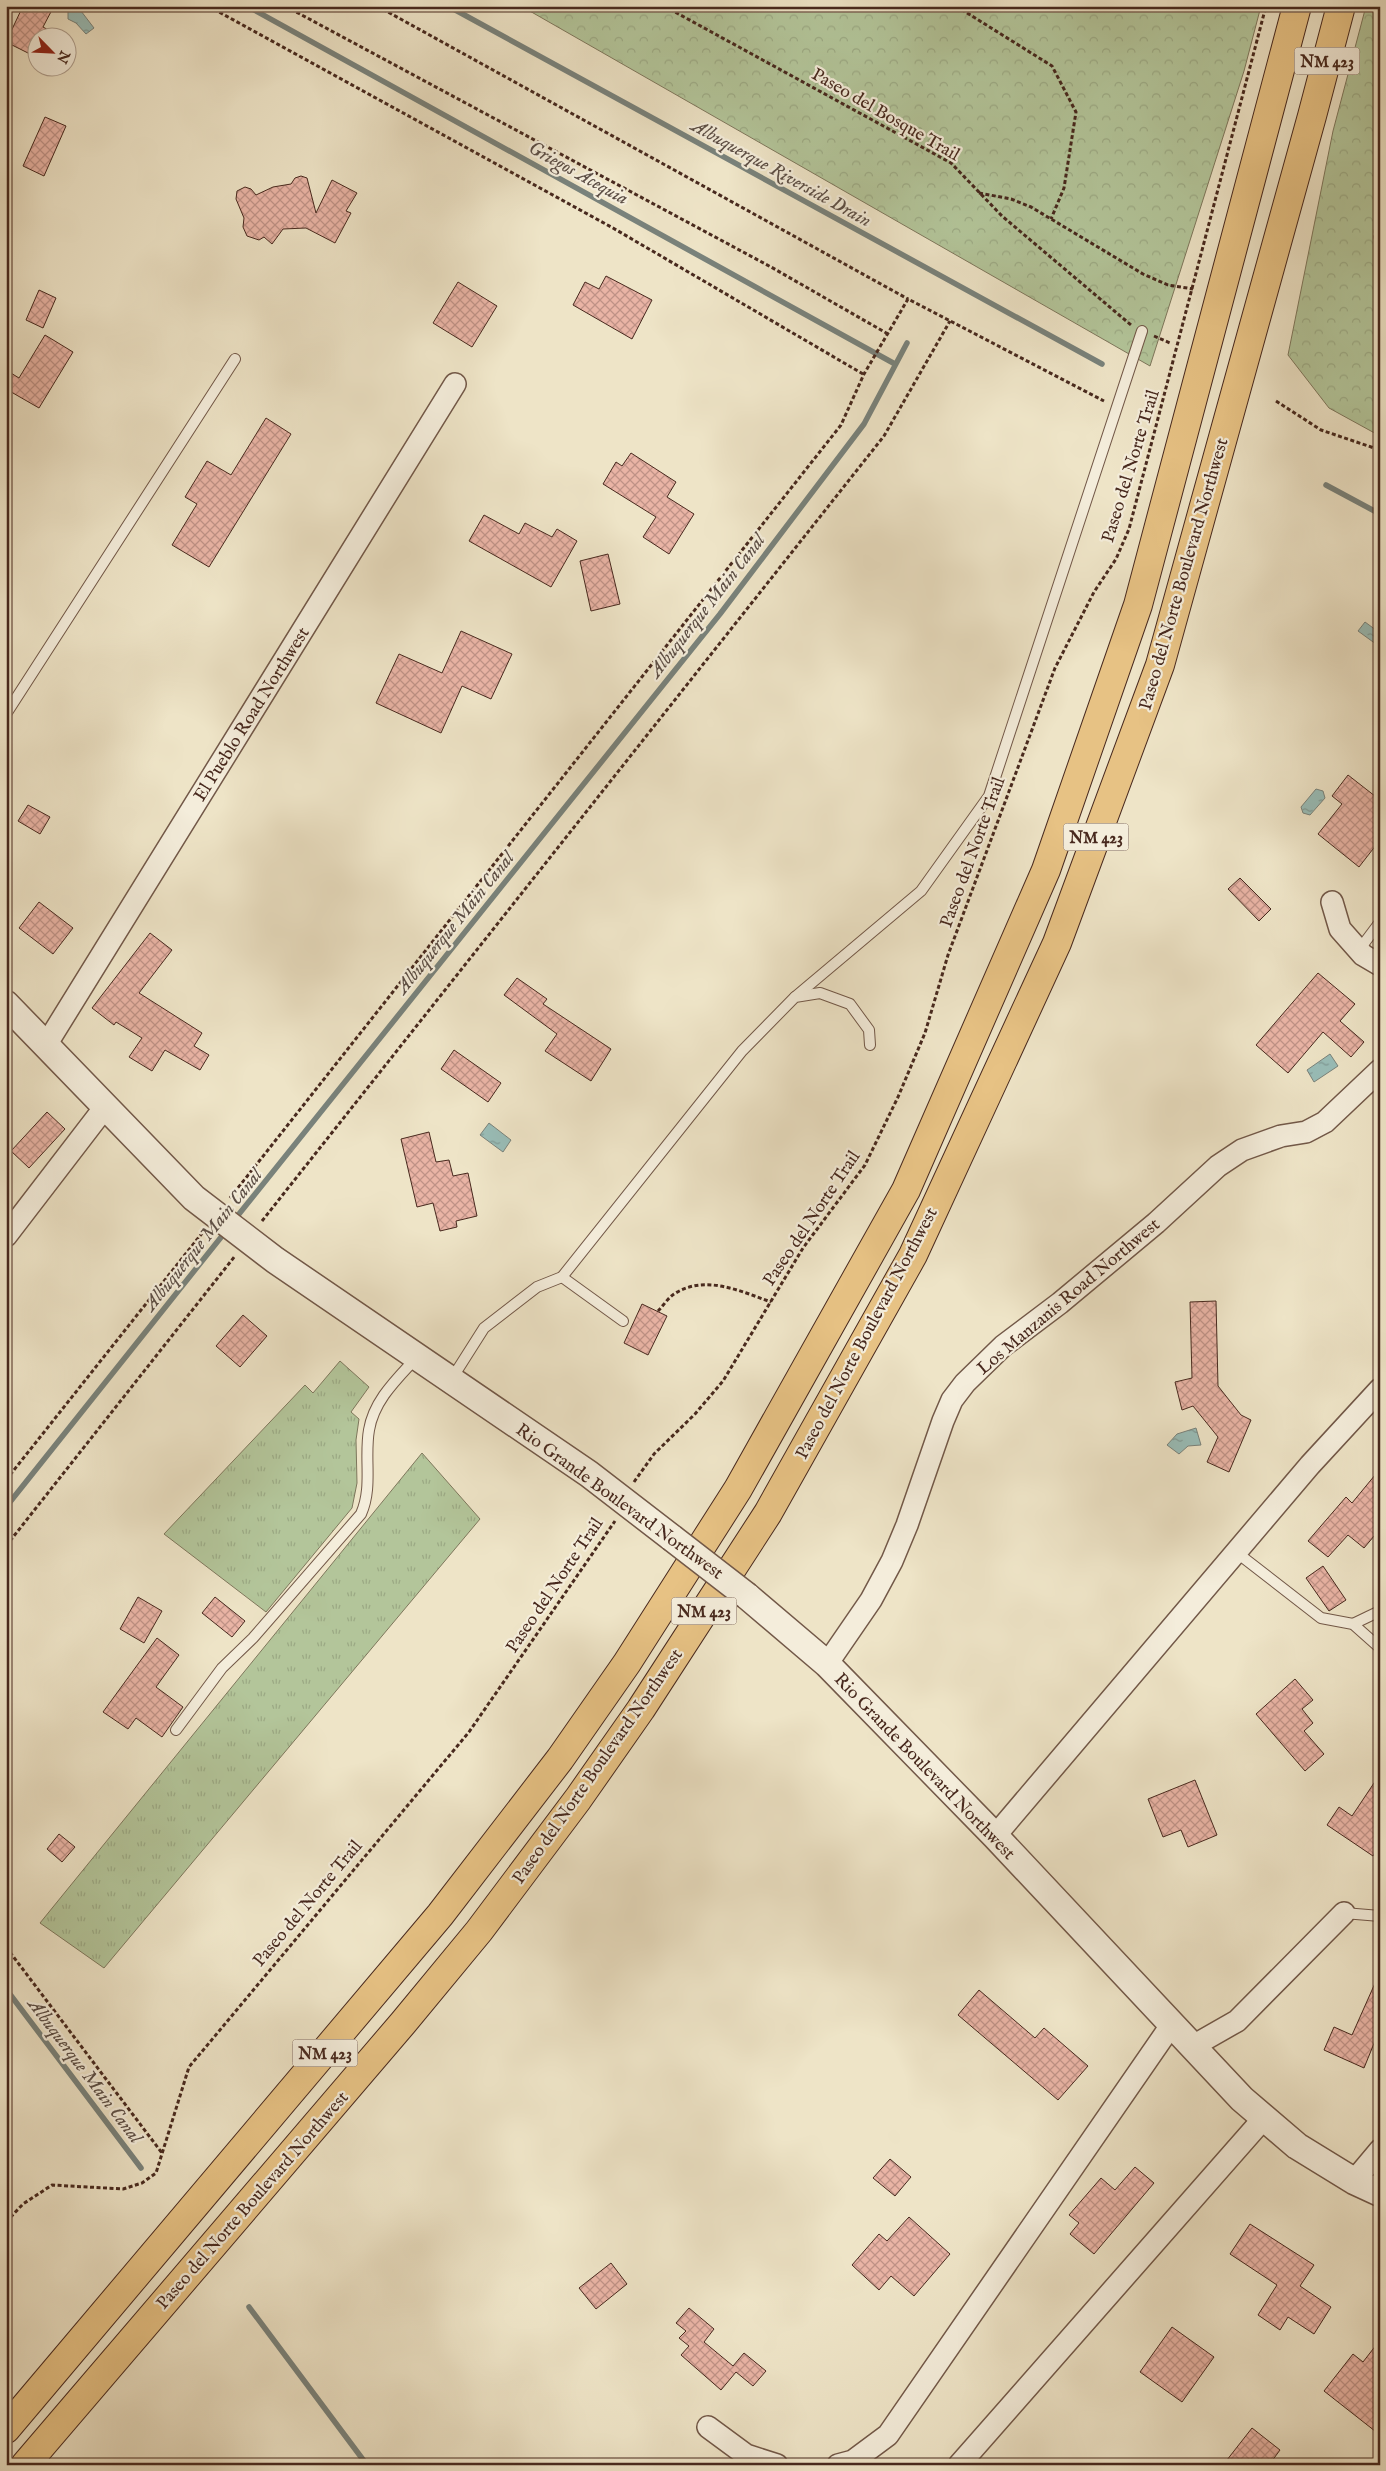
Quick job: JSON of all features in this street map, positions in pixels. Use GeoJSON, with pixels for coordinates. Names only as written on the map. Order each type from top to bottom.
{"type":"FeatureCollection","features":[{"type":"Feature","properties":{"kind":"highway","name":"Paseo del Norte Boulevard Northwest"},"geometry":{"type":"LineString","coordinates":[[6,2429],[440,1915],[560,1759],[627,1663],[738,1489],[906,1190],[1046,870],[1138,605],[1297,6]]}},
{"type":"Feature","properties":{"kind":"highway","name":"Paseo del Norte Boulevard Northwest"},"geometry":{"type":"LineString","coordinates":[[25,2465],[479,1932],[578,1800],[641,1708],[768,1513],[913,1255],[1057,943],[1160,665],[1341,6]]}},
{"type":"Feature","properties":{"kind":"street","name":"El Pueblo Road Northwest"},"geometry":{"type":"LineString","coordinates":[[46,1045],[455,384]]}},
{"type":"Feature","properties":{"kind":"street"},"geometry":{"type":"LineString","coordinates":[[1332,902],[1340,929],[1359,950],[1380,965]]}},
{"type":"Feature","properties":{"kind":"street","name":"Rio Grande Boulevard Northwest"},"geometry":{"type":"LineString","coordinates":[[6,1004],[194,1198],[231,1227],[416,1358],[626,1501],[747,1596],[826,1664],[995,1836],[1242,2099],[1297,2146],[1354,2181],[1380,2193]]}},
{"type":"Feature","properties":{"kind":"street","name":"Los Manzanis Road Northwest"},"geometry":{"type":"LineString","coordinates":[[826,1664],[871,1600],[892,1560],[942,1421],[952,1400],[965,1383],[1003,1346],[1060,1303],[1156,1223],[1218,1166],[1242,1150],[1281,1136],[1306,1132],[1325,1122],[1380,1070]]}},
{"type":"Feature","properties":{"kind":"street"},"geometry":{"type":"LineString","coordinates":[[6,1236],[105,1107]]}},
{"type":"Feature","properties":{"kind":"street"},"geometry":{"type":"LineString","coordinates":[[995,1836],[1310,1465],[1380,1389]]}},
{"type":"Feature","properties":{"kind":"street"},"geometry":{"type":"LineString","coordinates":[[1193,2046],[1237,2021],[1344,1914]]}},
{"type":"Feature","properties":{"kind":"street"},"geometry":{"type":"LineString","coordinates":[[838,2465],[853,2461],[888,2435],[1172,2024]]}},
{"type":"Feature","properties":{"kind":"street"},"geometry":{"type":"LineString","coordinates":[[959,2465],[1264,2118]]}},
{"type":"Feature","properties":{"kind":"street"},"geometry":{"type":"LineString","coordinates":[[1354,2181],[1380,2150]]}},
{"type":"Feature","properties":{"kind":"street"},"geometry":{"type":"LineString","coordinates":[[708,2427],[746,2455],[777,2465]]}},
{"type":"Feature","properties":{"kind":"lane"},"geometry":{"type":"LineString","coordinates":[[450,1381],[484,1328],[537,1287],[562,1277],[742,1051],[795,997],[921,892],[989,796],[1142,331]]}},
{"type":"Feature","properties":{"kind":"lane"},"geometry":{"type":"LineString","coordinates":[[6,714],[235,359]]}},
{"type":"Feature","properties":{"kind":"lane"},"geometry":{"type":"LineString","coordinates":[[1359,950],[1380,922]]}},
{"type":"Feature","properties":{"kind":"lane"},"geometry":{"type":"LineString","coordinates":[[795,997],[820,993],[850,1004],[869,1030],[870,1045]]}},
{"type":"Feature","properties":{"kind":"lane"},"geometry":{"type":"LineString","coordinates":[[562,1277],[623,1321]]}},
{"type":"Feature","properties":{"kind":"lane"},"geometry":{"type":"LineString","coordinates":[[176,1730],[222,1668],[253,1638],[361,1514],[367,1488],[368,1438],[372,1416],[385,1392],[416,1358]]}},
{"type":"Feature","properties":{"kind":"lane"},"geometry":{"type":"LineString","coordinates":[[1236,1552],[1322,1618],[1353,1624],[1380,1648]]}},
{"type":"Feature","properties":{"kind":"lane"},"geometry":{"type":"LineString","coordinates":[[1353,1624],[1380,1610]]}},
{"type":"Feature","properties":{"kind":"lane"},"geometry":{"type":"LineString","coordinates":[[1344,1914],[1380,1916]]}},
{"type":"Feature","properties":{"kind":"path"},"geometry":{"type":"LineString","coordinates":[[208,6],[613,228],[864,374]]}},
{"type":"Feature","properties":{"kind":"path"},"geometry":{"type":"LineString","coordinates":[[285,6],[771,267],[888,334]]}},
{"type":"Feature","properties":{"kind":"path"},"geometry":{"type":"LineString","coordinates":[[377,6],[908,299],[1117,409]]}},
{"type":"Feature","properties":{"kind":"path","name":"Paseo del Bosque Trail"},"geometry":{"type":"LineString","coordinates":[[664,6],[951,163],[1002,216],[1126,322],[1170,343]]}},
{"type":"Feature","properties":{"kind":"path"},"geometry":{"type":"LineString","coordinates":[[956,6],[1052,66],[1076,112],[1064,188],[1051,219]]}},
{"type":"Feature","properties":{"kind":"path","name":"Paseo del Norte Trail"},"geometry":{"type":"LineString","coordinates":[[6,2222],[23,2204],[52,2185],[123,2189],[142,2183],[156,2173],[189,2067],[469,1732],[606,1536],[637,1477],[654,1454],[695,1414],[724,1381],[803,1248],[865,1164],[925,1033],[948,955],[1055,668],[1094,592],[1116,559],[1129,529],[1194,289],[1266,6]]}},
{"type":"Feature","properties":{"kind":"path"},"geometry":{"type":"LineString","coordinates":[[1380,138],[1375,237],[1380,267]]}},
{"type":"Feature","properties":{"kind":"path"},"geometry":{"type":"LineString","coordinates":[[979,192],[1011,199],[1051,219],[1143,274],[1168,285],[1194,289]]}},
{"type":"Feature","properties":{"kind":"path"},"geometry":{"type":"LineString","coordinates":[[6,1546],[231,1227],[841,426],[864,374],[908,299]]}},
{"type":"Feature","properties":{"kind":"path"},"geometry":{"type":"LineString","coordinates":[[6,1480],[231,1227],[884,436],[950,321]]}},
{"type":"Feature","properties":{"kind":"path"},"geometry":{"type":"LineString","coordinates":[[1276,401],[1320,430],[1380,450]]}},
{"type":"Feature","properties":{"kind":"path"},"geometry":{"type":"LineString","coordinates":[[658,1311],[674,1294],[689,1288],[712,1283],[771,1302]]}},
{"type":"Feature","properties":{"kind":"path"},"geometry":{"type":"LineString","coordinates":[[6,1947],[162,2154]]}},
{"type":"Feature","properties":{"kind":"green space"},"geometry":{"type":"Polygon","coordinates":[[[521,6],[1261,6],[1244,71],[1150,366],[521,6]]]}},
{"type":"Feature","properties":{"kind":"green space"},"geometry":{"type":"Polygon","coordinates":[[[1366,6],[1380,6],[1380,436],[1329,408],[1288,355],[1333,131],[1366,6]]]}},
{"type":"Feature","properties":{"kind":"green space"},"geometry":{"type":"Polygon","coordinates":[[[340,1361],[369,1387],[351,1412],[359,1419],[356,1440],[357,1483],[352,1508],[266,1612],[164,1534],[305,1385],[313,1393],[340,1361]]]}},
{"type":"Feature","properties":{"kind":"green space"},"geometry":{"type":"Polygon","coordinates":[[[422,1453],[480,1519],[104,1968],[40,1923],[422,1453]]]}},
{"type":"Feature","properties":{"kind":"water"},"geometry":{"type":"Polygon","coordinates":[[[68,9],[81,11],[94,28],[86,34],[76,23],[68,19],[68,9]]]}},
{"type":"Feature","properties":{"kind":"water"},"geometry":{"type":"Polygon","coordinates":[[[1365,622],[1380,633],[1380,647],[1358,631],[1365,622]]]}},
{"type":"Feature","properties":{"kind":"water"},"geometry":{"type":"Polygon","coordinates":[[[1316,789],[1323,791],[1325,798],[1310,815],[1303,813],[1301,807],[1316,789]]]}},
{"type":"Feature","properties":{"kind":"water"},"geometry":{"type":"Polygon","coordinates":[[[1330,1054],[1338,1066],[1314,1082],[1307,1070],[1330,1054]]]}},
{"type":"Feature","properties":{"kind":"water"},"geometry":{"type":"Polygon","coordinates":[[[489,1123],[511,1140],[503,1152],[480,1135],[489,1123]]]}},
{"type":"Feature","properties":{"kind":"water"},"geometry":{"type":"Polygon","coordinates":[[[1196,1428],[1201,1445],[1188,1446],[1179,1454],[1167,1445],[1177,1434],[1196,1428]]]}},
{"type":"Feature","properties":{"kind":"building"},"geometry":{"type":"Polygon","coordinates":[[[23,6],[54,6],[43,27],[45,28],[28,28],[28,53],[6,42],[23,6]]]}},
{"type":"Feature","properties":{"kind":"building"},"geometry":{"type":"Polygon","coordinates":[[[45,117],[66,126],[44,176],[23,166],[45,117]]]}},
{"type":"Feature","properties":{"kind":"building"},"geometry":{"type":"Polygon","coordinates":[[[301,176],[307,178],[316,213],[332,180],[357,193],[346,211],[351,213],[335,243],[306,228],[283,229],[272,244],[264,237],[259,240],[247,236],[243,227],[244,218],[236,199],[237,191],[245,187],[251,189],[256,195],[273,187],[291,184],[295,178],[301,176]]]}},
{"type":"Feature","properties":{"kind":"building"},"geometry":{"type":"Polygon","coordinates":[[[606,276],[652,300],[632,339],[573,305],[585,282],[599,289],[606,276]]]}},
{"type":"Feature","properties":{"kind":"building"},"geometry":{"type":"Polygon","coordinates":[[[458,282],[497,306],[472,347],[433,323],[458,282]]]}},
{"type":"Feature","properties":{"kind":"building"},"geometry":{"type":"Polygon","coordinates":[[[39,290],[56,298],[43,328],[26,320],[39,290]]]}},
{"type":"Feature","properties":{"kind":"building"},"geometry":{"type":"Polygon","coordinates":[[[45,335],[73,352],[39,408],[6,389],[6,370],[19,378],[45,335]]]}},
{"type":"Feature","properties":{"kind":"building"},"geometry":{"type":"Polygon","coordinates":[[[266,418],[291,434],[209,567],[172,545],[197,504],[185,497],[207,461],[231,475],[266,418]]]}},
{"type":"Feature","properties":{"kind":"building"},"geometry":{"type":"Polygon","coordinates":[[[631,453],[676,482],[667,497],[694,514],[669,554],[643,537],[656,517],[603,484],[616,462],[622,466],[631,453]]]}},
{"type":"Feature","properties":{"kind":"building"},"geometry":{"type":"Polygon","coordinates":[[[484,515],[519,534],[525,523],[552,537],[557,529],[577,541],[551,587],[469,541],[484,515]]]}},
{"type":"Feature","properties":{"kind":"building"},"geometry":{"type":"Polygon","coordinates":[[[608,554],[620,604],[591,611],[580,561],[608,554]]]}},
{"type":"Feature","properties":{"kind":"building"},"geometry":{"type":"Polygon","coordinates":[[[461,631],[512,654],[491,699],[462,686],[441,733],[376,703],[399,654],[442,673],[461,631]]]}},
{"type":"Feature","properties":{"kind":"building"},"geometry":{"type":"Polygon","coordinates":[[[1348,775],[1380,800],[1380,840],[1359,867],[1318,834],[1342,804],[1332,796],[1348,775]]]}},
{"type":"Feature","properties":{"kind":"building"},"geometry":{"type":"Polygon","coordinates":[[[28,805],[50,817],[40,834],[18,821],[28,805]]]}},
{"type":"Feature","properties":{"kind":"building"},"geometry":{"type":"Polygon","coordinates":[[[1240,878],[1271,909],[1259,921],[1228,889],[1240,878]]]}},
{"type":"Feature","properties":{"kind":"building"},"geometry":{"type":"Polygon","coordinates":[[[39,902],[73,928],[53,954],[19,928],[39,902]]]}},
{"type":"Feature","properties":{"kind":"building"},"geometry":{"type":"Polygon","coordinates":[[[150,933],[172,950],[139,993],[202,1033],[194,1046],[209,1055],[200,1070],[165,1050],[152,1071],[129,1057],[142,1038],[116,1022],[114,1025],[92,1008],[150,933]]]}},
{"type":"Feature","properties":{"kind":"building"},"geometry":{"type":"Polygon","coordinates":[[[1318,973],[1355,1004],[1340,1021],[1364,1042],[1351,1057],[1323,1032],[1288,1073],[1256,1045],[1318,973]]]}},
{"type":"Feature","properties":{"kind":"building"},"geometry":{"type":"Polygon","coordinates":[[[517,978],[547,999],[543,1004],[611,1049],[591,1081],[545,1051],[557,1034],[504,995],[517,978]]]}},
{"type":"Feature","properties":{"kind":"building"},"geometry":{"type":"Polygon","coordinates":[[[454,1050],[501,1083],[488,1102],[441,1069],[454,1050]]]}},
{"type":"Feature","properties":{"kind":"building"},"geometry":{"type":"Polygon","coordinates":[[[47,1112],[65,1129],[29,1168],[11,1151],[47,1112]]]}},
{"type":"Feature","properties":{"kind":"building"},"geometry":{"type":"Polygon","coordinates":[[[429,1132],[436,1162],[449,1160],[453,1176],[468,1173],[477,1216],[456,1221],[457,1227],[440,1231],[433,1203],[417,1207],[401,1139],[429,1132]]]}},
{"type":"Feature","properties":{"kind":"building"},"geometry":{"type":"Polygon","coordinates":[[[1216,1301],[1218,1386],[1241,1415],[1251,1420],[1229,1472],[1207,1462],[1218,1437],[1193,1406],[1182,1410],[1175,1382],[1192,1378],[1190,1302],[1216,1301]]]}},
{"type":"Feature","properties":{"kind":"building"},"geometry":{"type":"Polygon","coordinates":[[[642,1304],[667,1316],[648,1355],[624,1343],[642,1304]]]}},
{"type":"Feature","properties":{"kind":"building"},"geometry":{"type":"Polygon","coordinates":[[[243,1315],[267,1336],[240,1367],[216,1346],[243,1315]]]}},
{"type":"Feature","properties":{"kind":"building"},"geometry":{"type":"Polygon","coordinates":[[[1380,1469],[1380,1529],[1364,1548],[1348,1535],[1328,1557],[1308,1541],[1346,1497],[1352,1503],[1380,1469]]]}},
{"type":"Feature","properties":{"kind":"building"},"geometry":{"type":"Polygon","coordinates":[[[1323,1566],[1346,1600],[1329,1611],[1306,1578],[1323,1566]]]}},
{"type":"Feature","properties":{"kind":"building"},"geometry":{"type":"Polygon","coordinates":[[[138,1597],[162,1611],[144,1643],[120,1629],[138,1597]]]}},
{"type":"Feature","properties":{"kind":"building"},"geometry":{"type":"Polygon","coordinates":[[[215,1597],[245,1621],[232,1637],[202,1613],[215,1597]]]}},
{"type":"Feature","properties":{"kind":"building"},"geometry":{"type":"Polygon","coordinates":[[[157,1638],[179,1655],[156,1687],[183,1707],[162,1737],[136,1718],[128,1729],[103,1712],[157,1638]]]}},
{"type":"Feature","properties":{"kind":"building"},"geometry":{"type":"Polygon","coordinates":[[[1295,1679],[1313,1700],[1302,1709],[1313,1723],[1304,1731],[1324,1754],[1305,1771],[1256,1714],[1295,1679]]]}},
{"type":"Feature","properties":{"kind":"building"},"geometry":{"type":"Polygon","coordinates":[[[1380,1774],[1380,1845],[1373,1856],[1327,1825],[1339,1807],[1352,1816],[1380,1774]]]}},
{"type":"Feature","properties":{"kind":"building"},"geometry":{"type":"Polygon","coordinates":[[[1195,1780],[1217,1835],[1188,1847],[1181,1830],[1163,1837],[1148,1799],[1195,1780]]]}},
{"type":"Feature","properties":{"kind":"building"},"geometry":{"type":"Polygon","coordinates":[[[59,1834],[75,1847],[62,1862],[47,1849],[59,1834]]]}},
{"type":"Feature","properties":{"kind":"building"},"geometry":{"type":"Polygon","coordinates":[[[1380,1972],[1380,2043],[1375,2041],[1364,2068],[1324,2050],[1334,2027],[1352,2035],[1380,1972]]]}},
{"type":"Feature","properties":{"kind":"building"},"geometry":{"type":"Polygon","coordinates":[[[979,1990],[1035,2038],[1044,2028],[1088,2066],[1058,2100],[958,2015],[979,1990]]]}},
{"type":"Feature","properties":{"kind":"building"},"geometry":{"type":"Polygon","coordinates":[[[890,2159],[911,2177],[895,2196],[873,2178],[890,2159]]]}},
{"type":"Feature","properties":{"kind":"building"},"geometry":{"type":"Polygon","coordinates":[[[1135,2167],[1154,2183],[1094,2254],[1070,2234],[1079,2223],[1069,2215],[1101,2178],[1115,2190],[1135,2167]]]}},
{"type":"Feature","properties":{"kind":"building"},"geometry":{"type":"Polygon","coordinates":[[[909,2217],[950,2254],[914,2296],[891,2276],[879,2290],[852,2265],[879,2234],[887,2241],[909,2217]]]}},
{"type":"Feature","properties":{"kind":"building"},"geometry":{"type":"Polygon","coordinates":[[[1250,2224],[1314,2265],[1300,2286],[1331,2307],[1314,2334],[1288,2317],[1280,2330],[1258,2315],[1277,2285],[1230,2254],[1250,2224]]]}},
{"type":"Feature","properties":{"kind":"building"},"geometry":{"type":"Polygon","coordinates":[[[611,2263],[627,2284],[596,2309],[579,2288],[611,2263]]]}},
{"type":"Feature","properties":{"kind":"building"},"geometry":{"type":"Polygon","coordinates":[[[689,2308],[714,2329],[704,2342],[733,2366],[744,2353],[766,2371],[753,2386],[736,2372],[721,2390],[681,2355],[689,2346],[679,2338],[686,2331],[676,2323],[689,2308]]]}},
{"type":"Feature","properties":{"kind":"building"},"geometry":{"type":"Polygon","coordinates":[[[1172,2327],[1214,2357],[1182,2402],[1140,2372],[1172,2327]]]}},
{"type":"Feature","properties":{"kind":"building"},"geometry":{"type":"Polygon","coordinates":[[[1380,2340],[1380,2435],[1324,2391],[1353,2354],[1363,2362],[1380,2340]]]}},
{"type":"Feature","properties":{"kind":"building"},"geometry":{"type":"Polygon","coordinates":[[[1252,2428],[1280,2450],[1269,2465],[1223,2465],[1252,2428]]]}},
{"type":"Feature","properties":{"kind":"waterway","name":"Griegos Acequia"},"geometry":{"type":"LineString","coordinates":[[247,6],[895,364]]}},
{"type":"Feature","properties":{"kind":"waterway","name":"Albuquerque Riverside Drain"},"geometry":{"type":"LineString","coordinates":[[448,6],[1102,364]]}},
{"type":"Feature","properties":{"kind":"waterway","name":"Albuquerque Main Canal"},"geometry":{"type":"LineString","coordinates":[[235,1219],[720,614],[864,424],[907,343]]}},
{"type":"Feature","properties":{"kind":"waterway","name":"Albuquerque Riverside Drain"},"geometry":{"type":"LineString","coordinates":[[1326,485],[1380,514]]}},
{"type":"Feature","properties":{"kind":"waterway","name":"Albuquerque Main Canal"},"geometry":{"type":"LineString","coordinates":[[6,1507],[226,1231]]}},
{"type":"Feature","properties":{"kind":"waterway","name":"Albuquerque Main Canal"},"geometry":{"type":"LineString","coordinates":[[6,1989],[141,2168]]}},
{"type":"Feature","properties":{"kind":"waterway","name":"Albuquerque Main Canal"},"geometry":{"type":"LineString","coordinates":[[249,2307],[367,2465]]}}]}
